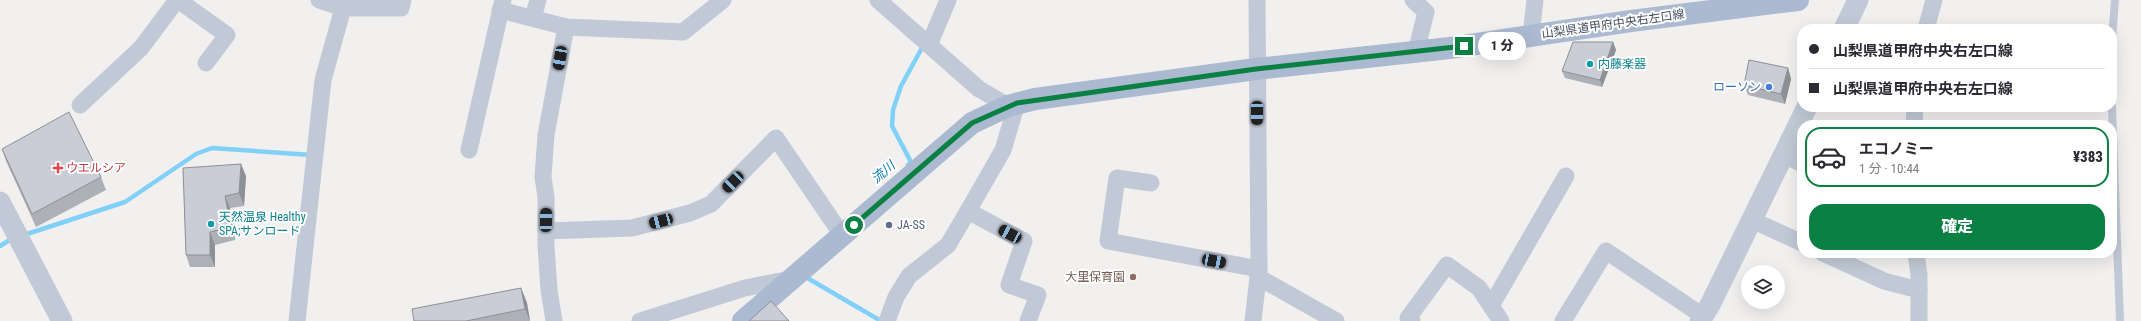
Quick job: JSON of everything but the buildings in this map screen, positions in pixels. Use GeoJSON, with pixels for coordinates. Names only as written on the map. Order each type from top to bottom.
{"type":"FeatureCollection","features":[{"type":"Feature","properties":{"kind":"main road","name":"山梨県道甲府中央右左口線"},"geometry":{"type":"LineString","coordinates":[[743,321],[812,261],[838,230],[972,123],[1012,105],[1256,69],[1416,52],[1531,35],[1798,0]]}},
{"type":"Feature","properties":{"kind":"street"},"geometry":{"type":"LineString","coordinates":[[80,104],[140,48],[178,0],[226,35],[206,63]]}},
{"type":"Feature","properties":{"kind":"street"},"geometry":{"type":"LineString","coordinates":[[319,0],[343,8],[400,8],[403,0]]}},
{"type":"Feature","properties":{"kind":"street"},"geometry":{"type":"LineString","coordinates":[[532,18],[538,0]]}},
{"type":"Feature","properties":{"kind":"street"},"geometry":{"type":"LineString","coordinates":[[469,150],[501,5],[532,18],[566,27],[683,32],[723,0]]}},
{"type":"Feature","properties":{"kind":"street"},"geometry":{"type":"LineString","coordinates":[[878,0],[979,89],[1012,105],[1003,150],[968,211],[948,245],[909,276],[896,297],[887,321]]}},
{"type":"Feature","properties":{"kind":"street"},"geometry":{"type":"LineString","coordinates":[[929,45],[948,0]]}},
{"type":"Feature","properties":{"kind":"street"},"geometry":{"type":"LineString","coordinates":[[1254,321],[1259,273],[1256,69],[1257,0]]}},
{"type":"Feature","properties":{"kind":"street"},"geometry":{"type":"LineString","coordinates":[[1413,0],[1426,12],[1416,52]]}},
{"type":"Feature","properties":{"kind":"street"},"geometry":{"type":"LineString","coordinates":[[1531,35],[1535,0]]}},
{"type":"Feature","properties":{"kind":"street"},"geometry":{"type":"LineString","coordinates":[[1846,24],[1858,0]]}},
{"type":"Feature","properties":{"kind":"street"},"geometry":{"type":"LineString","coordinates":[[1927,24],[1934,0]]}},
{"type":"Feature","properties":{"kind":"street"},"geometry":{"type":"LineString","coordinates":[[297,321],[323,80],[343,8]]}},
{"type":"Feature","properties":{"kind":"street"},"geometry":{"type":"LineString","coordinates":[[554,321],[549,290],[546,197],[543,178],[546,135],[566,27]]}},
{"type":"Feature","properties":{"kind":"street"},"geometry":{"type":"LineString","coordinates":[[546,231],[632,228],[690,213],[711,204],[776,138],[838,230]]}},
{"type":"Feature","properties":{"kind":"street"},"geometry":{"type":"LineString","coordinates":[[1563,321],[1606,252],[1702,318],[1752,220],[1793,160],[1797,145]]}},
{"type":"Feature","properties":{"kind":"street"},"geometry":{"type":"LineString","coordinates":[[1491,306],[1566,176]]}},
{"type":"Feature","properties":{"kind":"street"},"geometry":{"type":"LineString","coordinates":[[1151,182],[1117,178],[1108,241],[1259,273],[1336,321]]}},
{"type":"Feature","properties":{"kind":"street"},"geometry":{"type":"LineString","coordinates":[[0,202],[62,321]]}},
{"type":"Feature","properties":{"kind":"street"},"geometry":{"type":"LineString","coordinates":[[968,211],[1024,241],[1009,285],[1038,295],[1028,321]]}},
{"type":"Feature","properties":{"kind":"street"},"geometry":{"type":"LineString","coordinates":[[1752,220],[1797,241]]}},
{"type":"Feature","properties":{"kind":"street"},"geometry":{"type":"LineString","coordinates":[[1833,258],[1884,281],[1919,290]]}},
{"type":"Feature","properties":{"kind":"street"},"geometry":{"type":"LineString","coordinates":[[1916,258],[1920,321]]}},
{"type":"Feature","properties":{"kind":"street"},"geometry":{"type":"LineString","coordinates":[[1412,321],[1408,318],[1447,265],[1479,288],[1501,321]]}},
{"type":"Feature","properties":{"kind":"street"},"geometry":{"type":"LineString","coordinates":[[640,321],[745,288],[793,277]]}},
{"type":"Feature","properties":{"kind":"lane"},"geometry":{"type":"LineString","coordinates":[[2113,24],[2115,0]]}},
{"type":"Feature","properties":{"kind":"lane"},"geometry":{"type":"LineString","coordinates":[[2117,241],[2120,321]]}},
{"type":"Feature","properties":{"kind":"waterway","name":"流川"},"geometry":{"type":"LineString","coordinates":[[908,165],[911,162],[892,126],[893,110],[901,86],[923,46]]}},
{"type":"Feature","properties":{"kind":"waterway"},"geometry":{"type":"LineString","coordinates":[[24,235],[125,202],[196,154],[212,148],[311,155]]}},
{"type":"Feature","properties":{"kind":"waterway"},"geometry":{"type":"LineString","coordinates":[[0,246],[13,238]]}},
{"type":"Feature","properties":{"kind":"waterway","name":"流川"},"geometry":{"type":"LineString","coordinates":[[804,276],[881,321]]}},
{"type":"Feature","properties":{"kind":"place","name":"内藤楽器"},"geometry":{"type":"Point","coordinates":[1590,64]}},
{"type":"Feature","properties":{"kind":"place","name":"ローソン"},"geometry":{"type":"Point","coordinates":[1769,87]}},
{"type":"Feature","properties":{"kind":"place","name":"ウエルシア"},"geometry":{"type":"Point","coordinates":[58,168]}},
{"type":"Feature","properties":{"kind":"place","name":"天然温泉 Healthy SPA;サンロード"},"geometry":{"type":"Point","coordinates":[211,224]}},
{"type":"Feature","properties":{"kind":"place","name":"JA-SS"},"geometry":{"type":"Point","coordinates":[889,225]}},
{"type":"Feature","properties":{"kind":"place","name":"大里保育園"},"geometry":{"type":"Point","coordinates":[1133,277]}},
{"type":"Feature","properties":{"kind":"route"},"geometry":{"type":"LineString","coordinates":[[854,225],[972,123],[1017,103],[1035,99],[1256,69],[1464,46]]}}]}
